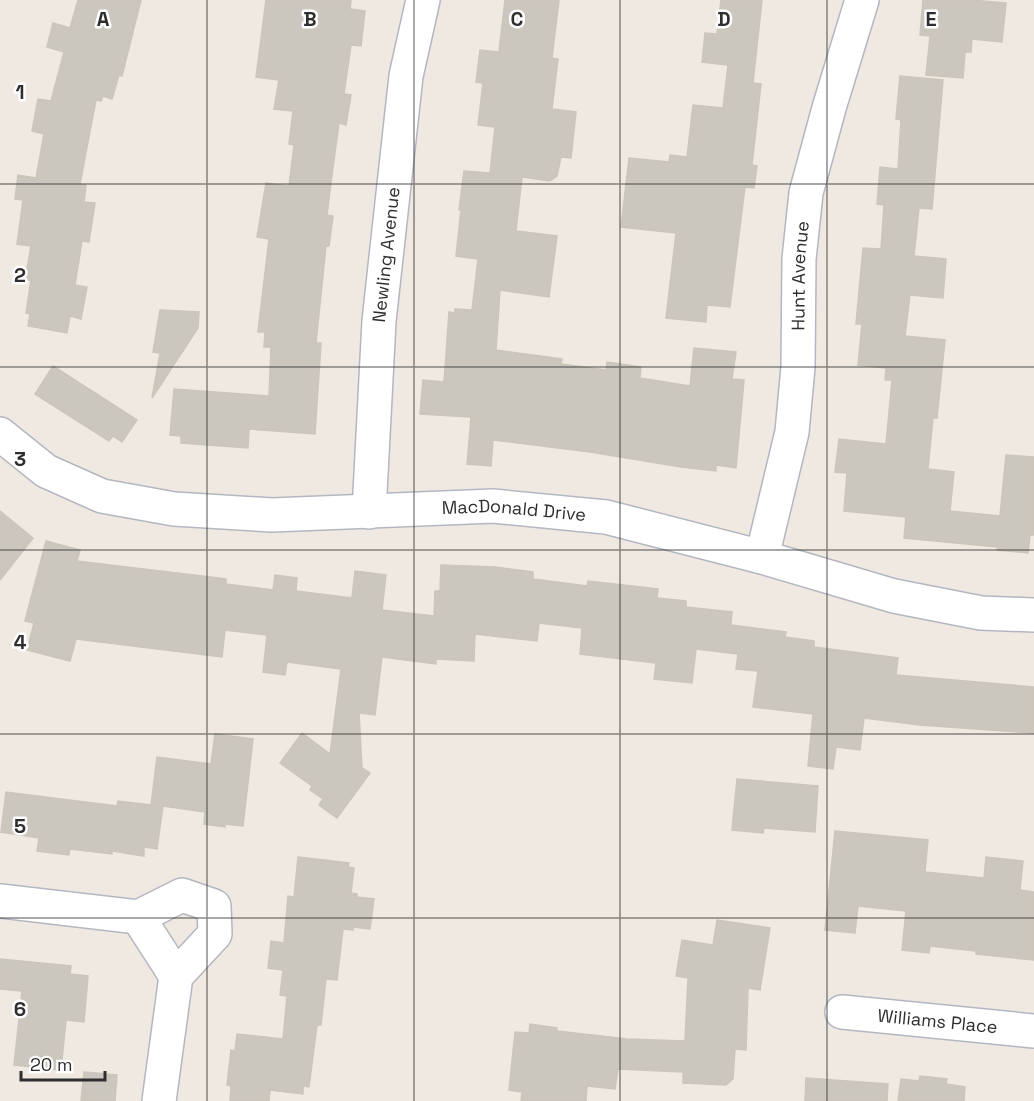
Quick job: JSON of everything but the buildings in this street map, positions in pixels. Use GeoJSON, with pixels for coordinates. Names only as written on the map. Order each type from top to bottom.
{"type":"FeatureCollection","features":[{"type":"Feature","properties":{"kind":"street","name":"Newling Avenue"},"geometry":{"type":"LineString","coordinates":[[369,512],[379,321],[406,76],[423,0]]}},
{"type":"Feature","properties":{"kind":"street","name":"Hunt Avenue"},"geometry":{"type":"LineString","coordinates":[[762,557],[792,432],[798,367],[799,259],[806,193],[862,0]]}},
{"type":"Feature","properties":{"kind":"street","name":"MacDonald Drive"},"geometry":{"type":"LineString","coordinates":[[0,434],[46,471],[102,496],[174,509],[272,515],[493,506],[606,517],[762,557],[894,596],[981,613],[1034,615]]}},
{"type":"Feature","properties":{"kind":"street"},"geometry":{"type":"LineString","coordinates":[[0,901],[138,917],[182,895],[213,906],[215,934],[176,976],[159,1101]]}},
{"type":"Feature","properties":{"kind":"street"},"geometry":{"type":"LineString","coordinates":[[138,917],[176,976]]}},
{"type":"Feature","properties":{"kind":"street","name":"Williams Place"},"geometry":{"type":"LineString","coordinates":[[842,1012],[1034,1031]]}}]}
